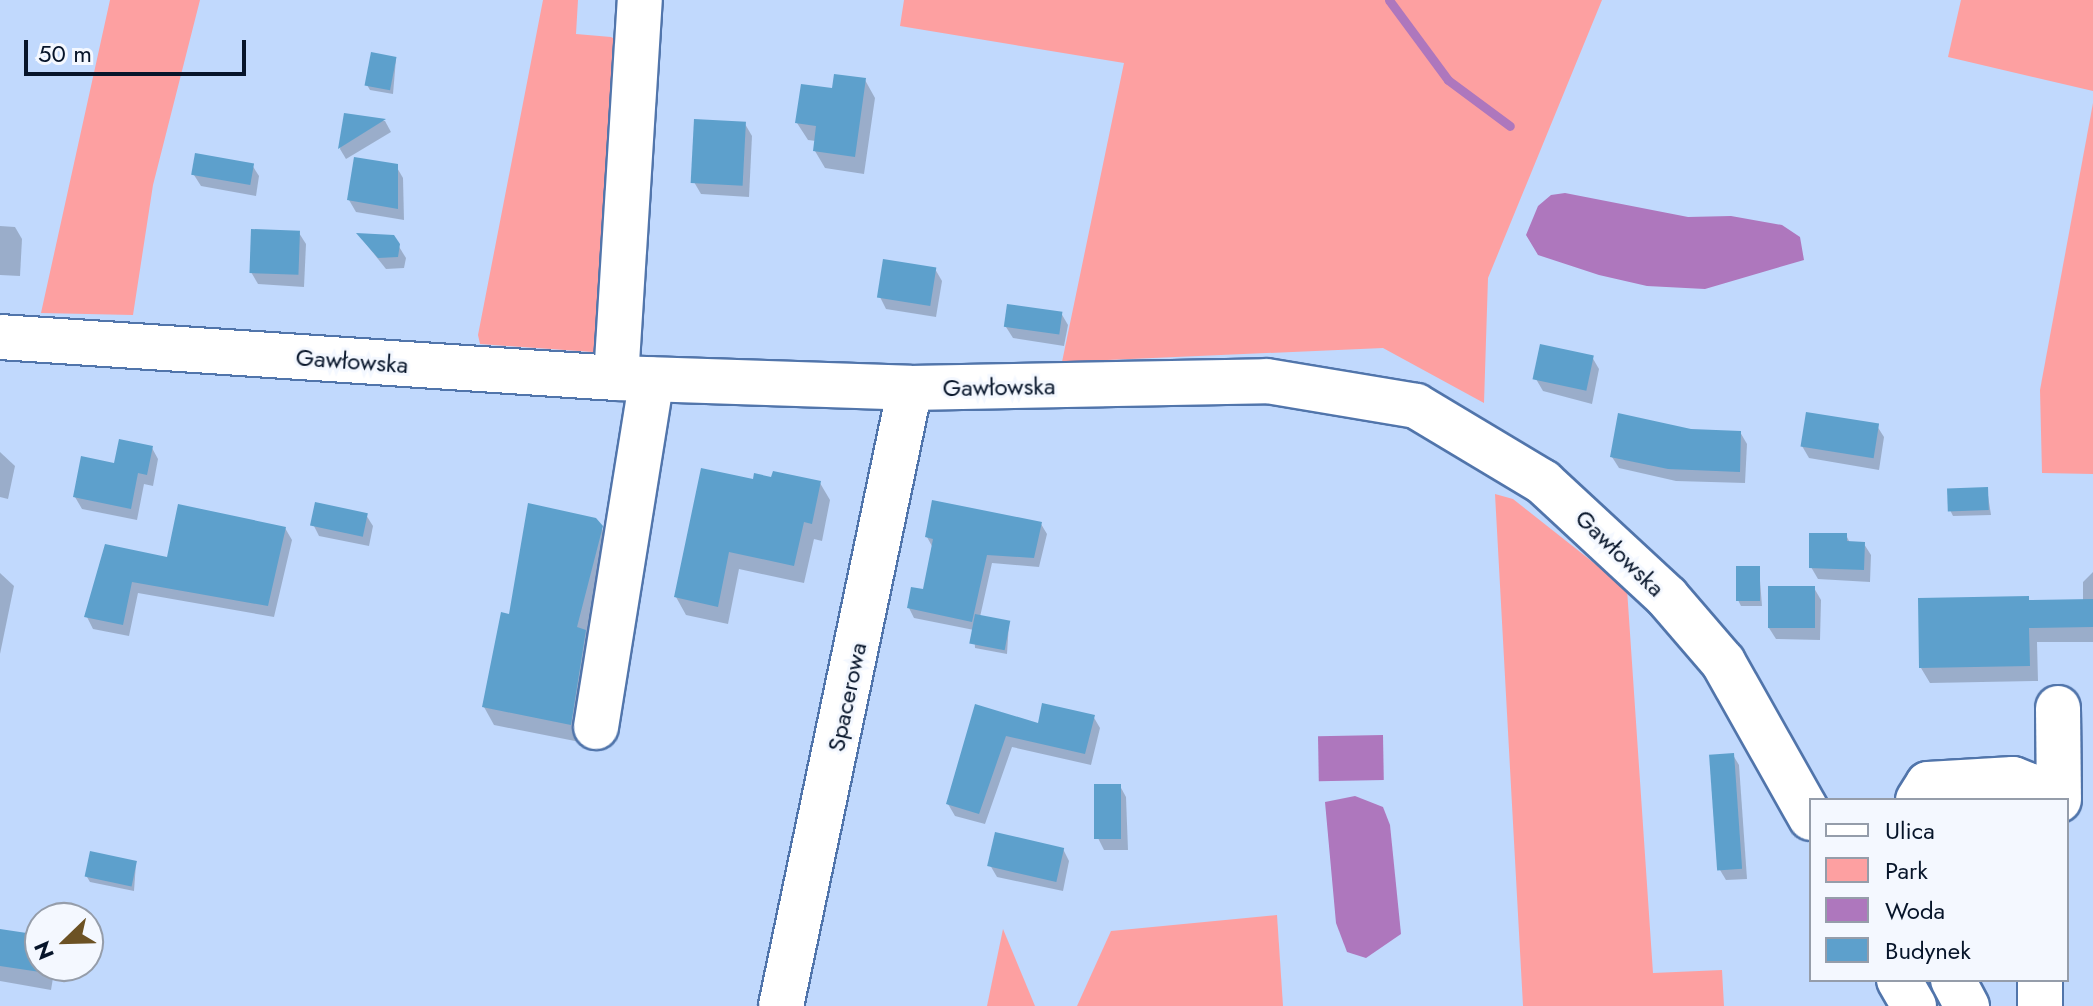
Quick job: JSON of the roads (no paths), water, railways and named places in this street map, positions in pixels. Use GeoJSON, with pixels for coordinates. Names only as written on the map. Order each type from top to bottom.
{"type":"FeatureCollection","features":[{"type":"Feature","properties":{"kind":"street"},"geometry":{"type":"LineString","coordinates":[[596,727],[634,379],[640,0]]}},
{"type":"Feature","properties":{"kind":"street","name":"Gawłowska"},"geometry":{"type":"LineString","coordinates":[[0,337],[634,379],[910,388],[1267,381],[1416,406],[1543,482],[1667,597],[1723,662],[1809,814]]}},
{"type":"Feature","properties":{"kind":"street","name":"Spacerowa"},"geometry":{"type":"LineString","coordinates":[[781,1006],[910,388]]}},
{"type":"Feature","properties":{"kind":"street"},"geometry":{"type":"LineString","coordinates":[[2058,708],[2059,798]]}},
{"type":"Feature","properties":{"kind":"street"},"geometry":{"type":"LineString","coordinates":[[1919,798],[1928,784],[2013,779],[2028,785],[2033,798]]}},
{"type":"Feature","properties":{"kind":"street"},"geometry":{"type":"LineString","coordinates":[[1900,982],[1914,1006]]}},
{"type":"Feature","properties":{"kind":"street"},"geometry":{"type":"LineString","coordinates":[[1954,982],[1967,1006]]}},
{"type":"Feature","properties":{"kind":"street"},"geometry":{"type":"LineString","coordinates":[[2040,982],[2040,1006]]}},
{"type":"Feature","properties":{"kind":"street"},"geometry":{"type":"LineString","coordinates":[[2061,982],[2061,1006]]}},
{"type":"Feature","properties":{"kind":"water"},"geometry":{"type":"Polygon","coordinates":[[[1565,193],[1688,217],[1731,216],[1782,225],[1800,237],[1804,260],[1705,289],[1647,286],[1599,275],[1538,255],[1526,235],[1538,206],[1551,195],[1565,193]]]}},
{"type":"Feature","properties":{"kind":"water"},"geometry":{"type":"Polygon","coordinates":[[[1383,735],[1384,780],[1319,781],[1318,736],[1383,735]]]}},
{"type":"Feature","properties":{"kind":"water"},"geometry":{"type":"Polygon","coordinates":[[[1355,796],[1383,807],[1390,825],[1401,934],[1366,958],[1347,952],[1336,923],[1325,802],[1355,796]]]}},
{"type":"Feature","properties":{"kind":"waterway"},"geometry":{"type":"LineString","coordinates":[[1389,0],[1448,80],[1510,126]]}}]}
